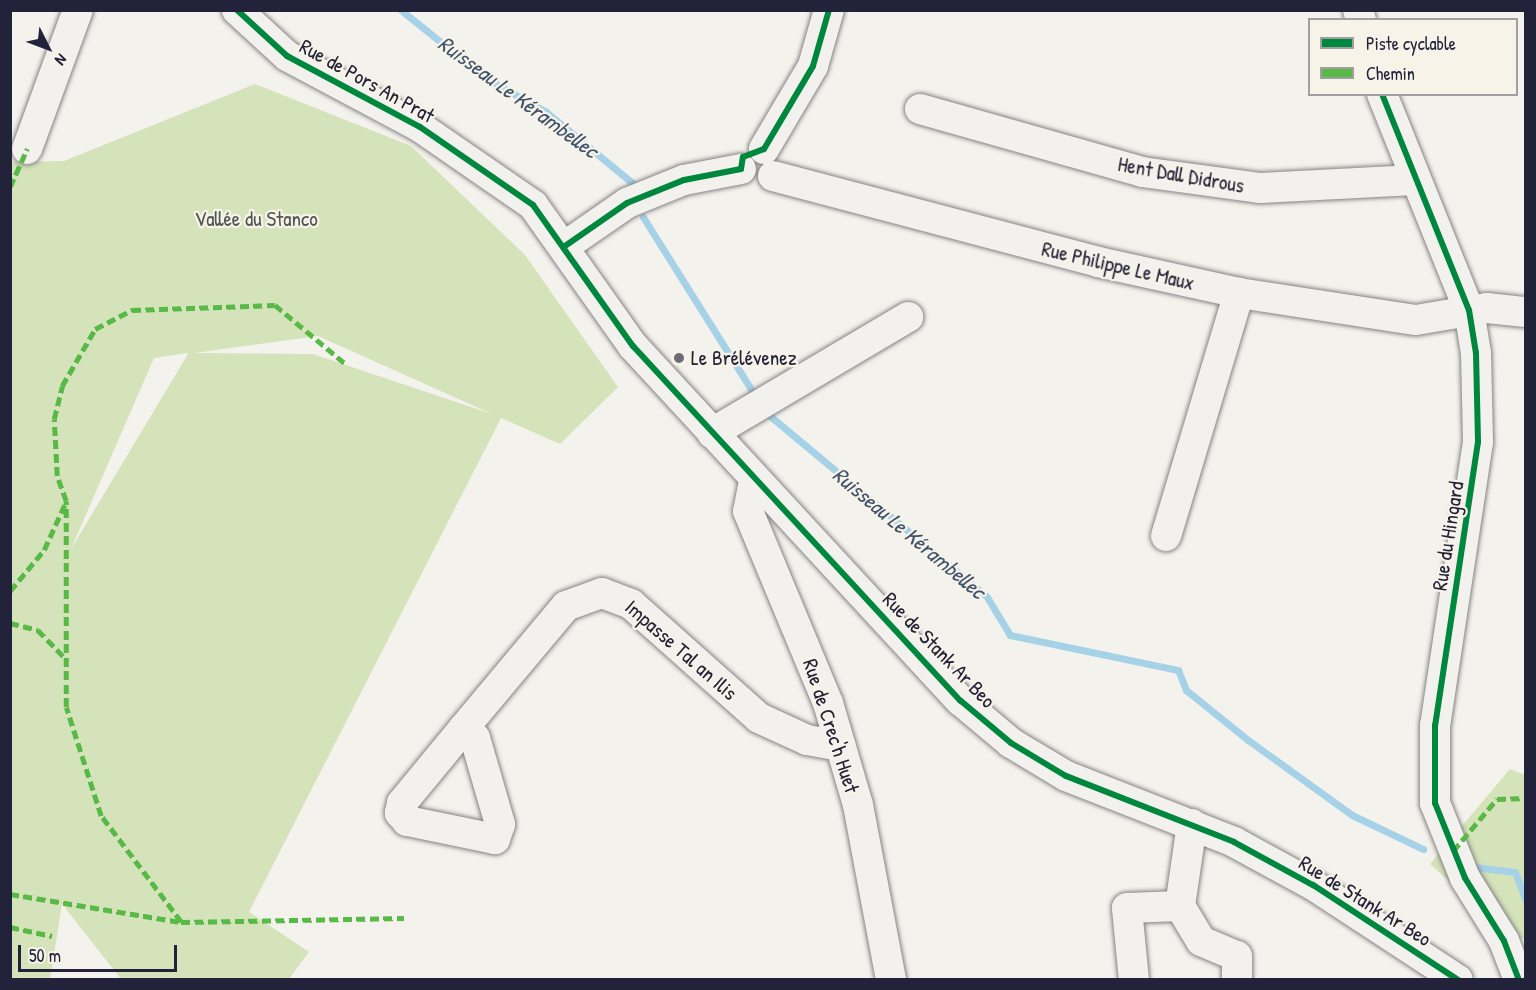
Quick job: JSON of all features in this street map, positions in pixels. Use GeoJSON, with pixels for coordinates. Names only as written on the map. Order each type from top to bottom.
{"type":"FeatureCollection","features":[{"type":"Feature","properties":{"kind":"street"},"geometry":{"type":"LineString","coordinates":[[27,149],[78,10]]}},
{"type":"Feature","properties":{"kind":"street","name":"Rue de Pors An Prat"},"geometry":{"type":"LineString","coordinates":[[237,10],[287,56],[420,127],[533,205],[565,246]]}},
{"type":"Feature","properties":{"kind":"street"},"geometry":{"type":"LineString","coordinates":[[769,163],[813,66],[829,10]]}},
{"type":"Feature","properties":{"kind":"street","name":"Rue du Hingard"},"geometry":{"type":"LineString","coordinates":[[1383,96],[1414,180],[1469,310],[1478,441],[1435,725],[1435,803],[1465,878],[1504,941],[1519,980]]}},
{"type":"Feature","properties":{"kind":"street","name":"Hent Dall Didrous"},"geometry":{"type":"LineString","coordinates":[[920,109],[1142,172],[1261,188],[1414,180]]}},
{"type":"Feature","properties":{"kind":"street","name":"Rue Philippe Le Maux"},"geometry":{"type":"LineString","coordinates":[[565,246],[627,203],[684,180],[741,169],[755,184],[769,163],[1086,259],[1239,293],[1416,320],[1469,310],[1526,312]]}},
{"type":"Feature","properties":{"kind":"street","name":"Rue de Stank Ar Beo"},"geometry":{"type":"LineString","coordinates":[[565,246],[633,346],[754,481],[961,701],[1011,743],[1066,776],[1192,824],[1313,885],[1458,980]]}},
{"type":"Feature","properties":{"kind":"street"},"geometry":{"type":"LineString","coordinates":[[1166,536],[1239,293]]}},
{"type":"Feature","properties":{"kind":"street"},"geometry":{"type":"LineString","coordinates":[[712,433],[908,317]]}},
{"type":"Feature","properties":{"kind":"street","name":"Rue de Crec'h Huet"},"geometry":{"type":"LineString","coordinates":[[754,481],[748,512],[828,703],[858,805],[891,980]]}},
{"type":"Feature","properties":{"kind":"street","name":"Impasse Tal an Ilis"},"geometry":{"type":"LineString","coordinates":[[463,729],[566,606],[602,593],[631,604],[759,718],[807,740],[840,746]]}},
{"type":"Feature","properties":{"kind":"street"},"geometry":{"type":"LineString","coordinates":[[1192,824],[1180,906],[1201,941],[1237,956],[1238,980]]}},
{"type":"Feature","properties":{"kind":"street"},"geometry":{"type":"LineString","coordinates":[[1134,980],[1127,908],[1180,906]]}},
{"type":"Feature","properties":{"kind":"green space","name":"Vallée du Stanco"},"geometry":{"type":"Polygon","coordinates":[[[255,84],[411,146],[525,255],[618,387],[560,444],[501,418],[249,912],[309,952],[289,979],[121,979],[62,904],[50,979],[11,979],[10,162],[64,161],[255,84]],[[318,336],[194,353],[313,354],[492,414],[318,336]],[[188,354],[154,358],[71,549],[188,354]]]}},
{"type":"Feature","properties":{"kind":"green space"},"geometry":{"type":"Polygon","coordinates":[[[1510,769],[1525,775],[1525,938],[1514,940],[1430,864],[1510,769]]]}},
{"type":"Feature","properties":{"kind":"waterway","name":"Ruisseau Le Kérambellec"},"geometry":{"type":"LineString","coordinates":[[401,10],[484,77],[546,112],[635,185]]}},
{"type":"Feature","properties":{"kind":"waterway","name":"Ruisseau Le Kérambellec"},"geometry":{"type":"LineString","coordinates":[[643,217],[757,399]]}},
{"type":"Feature","properties":{"kind":"waterway","name":"Ruisseau Le Kérambellec"},"geometry":{"type":"LineString","coordinates":[[764,411],[987,597],[1010,635],[1178,670],[1186,690],[1248,740],[1352,815],[1423,849]]}},
{"type":"Feature","properties":{"kind":"waterway","name":"Ruisseau Le Kérambellec"},"geometry":{"type":"LineString","coordinates":[[1474,867],[1515,872],[1526,901]]}},
{"type":"Feature","properties":{"kind":"marked path"},"geometry":{"type":"LineString","coordinates":[[10,187],[27,149]]}},
{"type":"Feature","properties":{"kind":"marked path"},"geometry":{"type":"LineString","coordinates":[[181,922],[101,816],[66,707],[66,501],[57,476],[54,419],[62,386],[95,329],[132,310],[275,305],[347,365]]}},
{"type":"Feature","properties":{"kind":"marked path"},"geometry":{"type":"LineString","coordinates":[[10,591],[44,550],[65,504]]}},
{"type":"Feature","properties":{"kind":"marked path"},"geometry":{"type":"LineString","coordinates":[[10,623],[38,630],[67,660]]}},
{"type":"Feature","properties":{"kind":"marked path"},"geometry":{"type":"LineString","coordinates":[[1453,851],[1497,799],[1526,798]]}},
{"type":"Feature","properties":{"kind":"marked path"},"geometry":{"type":"LineString","coordinates":[[10,894],[181,922],[404,918]]}},
{"type":"Feature","properties":{"kind":"marked path"},"geometry":{"type":"LineString","coordinates":[[10,927],[52,936]]}},
{"type":"Feature","properties":{"kind":"cycle path"},"geometry":{"type":"LineString","coordinates":[[237,10],[287,56],[420,127],[533,205],[633,346],[961,701],[1011,743],[1066,776],[1234,842],[1313,885],[1458,980]]}},
{"type":"Feature","properties":{"kind":"cycle path"},"geometry":{"type":"LineString","coordinates":[[565,246],[627,203],[684,180],[741,169],[743,157],[764,149],[813,66],[829,10]]}},
{"type":"Feature","properties":{"kind":"cycle path"},"geometry":{"type":"LineString","coordinates":[[1383,96],[1469,310],[1476,353],[1478,442],[1435,725],[1435,803],[1465,878],[1504,941],[1519,980]]}},
{"type":"Feature","properties":{"kind":"place","name":"Le Brélévenez"},"geometry":{"type":"Point","coordinates":[679,358]}}]}
